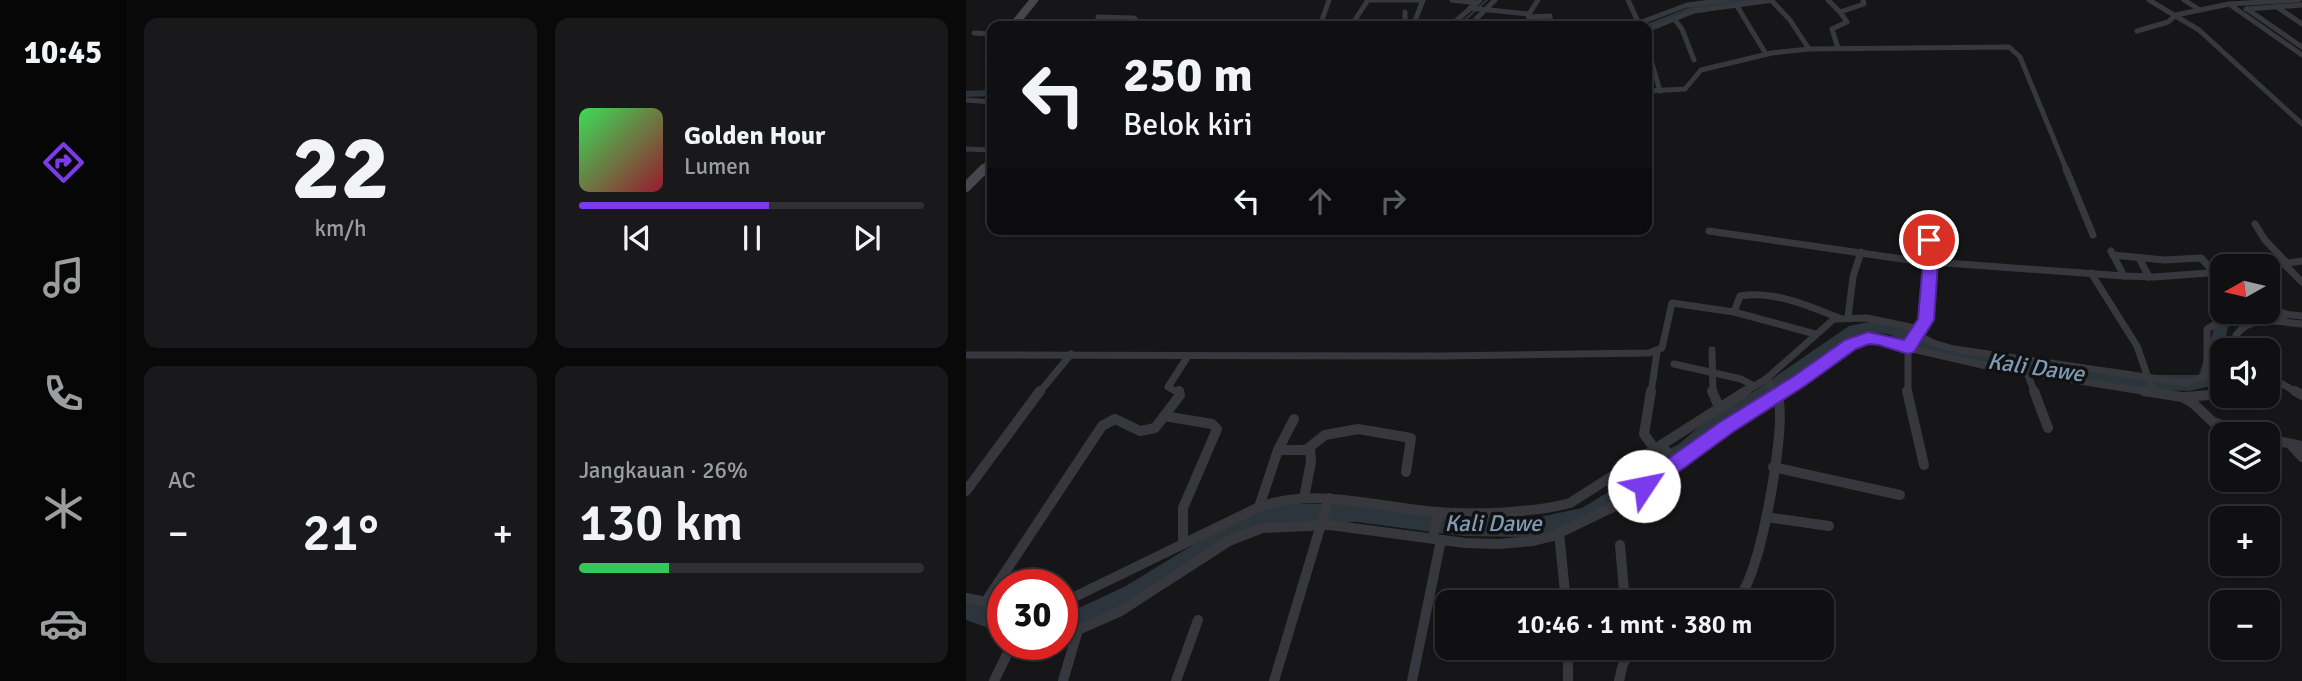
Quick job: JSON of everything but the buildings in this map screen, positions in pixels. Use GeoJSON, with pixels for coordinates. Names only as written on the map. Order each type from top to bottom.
{"type":"FeatureCollection","features":[{"type":"Feature","properties":{"kind":"main road"},"geometry":{"type":"LineString","coordinates":[[1017,21],[1034,0]]}},
{"type":"Feature","properties":{"kind":"main road"},"geometry":{"type":"LineString","coordinates":[[966,187],[987,166]]}},
{"type":"Feature","properties":{"kind":"street"},"geometry":{"type":"LineString","coordinates":[[1322,21],[1329,0]]}},
{"type":"Feature","properties":{"kind":"street"},"geometry":{"type":"LineString","coordinates":[[1354,21],[1369,0],[1421,0],[1415,21]]}},
{"type":"Feature","properties":{"kind":"street"},"geometry":{"type":"LineString","coordinates":[[1452,0],[1479,1]]}},
{"type":"Feature","properties":{"kind":"street"},"geometry":{"type":"LineString","coordinates":[[1474,21],[1495,0]]}},
{"type":"Feature","properties":{"kind":"street"},"geometry":{"type":"LineString","coordinates":[[1528,21],[1538,0]]}},
{"type":"Feature","properties":{"kind":"street"},"geometry":{"type":"LineString","coordinates":[[1628,0],[1638,21]]}},
{"type":"Feature","properties":{"kind":"street"},"geometry":{"type":"LineString","coordinates":[[1679,0],[1681,7]]}},
{"type":"Feature","properties":{"kind":"street"},"geometry":{"type":"LineString","coordinates":[[1649,21],[1681,7],[1727,0]]}},
{"type":"Feature","properties":{"kind":"street"},"geometry":{"type":"LineString","coordinates":[[1652,28],[1694,11],[1772,0],[1790,20],[1809,49]]}},
{"type":"Feature","properties":{"kind":"street"},"geometry":{"type":"LineString","coordinates":[[1828,0],[1847,22],[1832,29],[1838,48]]}},
{"type":"Feature","properties":{"kind":"street"},"geometry":{"type":"LineString","coordinates":[[1840,12],[1864,4],[1863,0]]}},
{"type":"Feature","properties":{"kind":"street"},"geometry":{"type":"LineString","coordinates":[[2149,0],[2199,30],[2302,124]]}},
{"type":"Feature","properties":{"kind":"street"},"geometry":{"type":"LineString","coordinates":[[2184,0],[2200,10]]}},
{"type":"Feature","properties":{"kind":"street"},"geometry":{"type":"LineString","coordinates":[[2222,0],[2242,9],[2302,47]]}},
{"type":"Feature","properties":{"kind":"street"},"geometry":{"type":"LineString","coordinates":[[2137,31],[2168,22],[2176,15],[2229,4],[2299,0]]}},
{"type":"Feature","properties":{"kind":"street"},"geometry":{"type":"LineString","coordinates":[[1456,21],[1479,1]]}},
{"type":"Feature","properties":{"kind":"street"},"geometry":{"type":"LineString","coordinates":[[2242,9],[2302,5]]}},
{"type":"Feature","properties":{"kind":"street"},"geometry":{"type":"LineString","coordinates":[[1737,6],[1766,54]]}},
{"type":"Feature","properties":{"kind":"street"},"geometry":{"type":"LineString","coordinates":[[2277,6],[2302,24]]}},
{"type":"Feature","properties":{"kind":"street"},"geometry":{"type":"LineString","coordinates":[[1472,9],[1549,16],[1550,21]]}},
{"type":"Feature","properties":{"kind":"street"},"geometry":{"type":"LineString","coordinates":[[2242,9],[2302,55]]}},
{"type":"Feature","properties":{"kind":"street"},"geometry":{"type":"LineString","coordinates":[[1405,12],[1405,21]]}},
{"type":"Feature","properties":{"kind":"street"},"geometry":{"type":"LineString","coordinates":[[1098,17],[1134,18],[1136,21]]}},
{"type":"Feature","properties":{"kind":"street"},"geometry":{"type":"LineString","coordinates":[[1675,20],[1694,60]]}},
{"type":"Feature","properties":{"kind":"street"},"geometry":{"type":"LineString","coordinates":[[974,33],[987,34]]}},
{"type":"Feature","properties":{"kind":"street"},"geometry":{"type":"LineString","coordinates":[[1652,91],[1688,88],[1701,70],[1766,54],[1838,48],[2013,48],[2020,57],[2093,236]]}},
{"type":"Feature","properties":{"kind":"street"},"geometry":{"type":"LineString","coordinates":[[1652,74],[1660,91]]}},
{"type":"Feature","properties":{"kind":"street"},"geometry":{"type":"LineString","coordinates":[[966,100],[987,102]]}},
{"type":"Feature","properties":{"kind":"street"},"geometry":{"type":"LineString","coordinates":[[966,149],[987,150]]}},
{"type":"Feature","properties":{"kind":"street"},"geometry":{"type":"LineString","coordinates":[[1924,464],[1908,391],[1906,358],[1914,338],[1926,320],[1930,263],[1927,218]]}},
{"type":"Feature","properties":{"kind":"street"},"geometry":{"type":"LineString","coordinates":[[2255,224],[2265,240],[2302,282]]}},
{"type":"Feature","properties":{"kind":"street"},"geometry":{"type":"LineString","coordinates":[[1709,231],[1930,263],[1954,261],[2149,277],[2210,274]]}},
{"type":"Feature","properties":{"kind":"street"},"geometry":{"type":"LineString","coordinates":[[1844,317],[1861,252]]}},
{"type":"Feature","properties":{"kind":"street"},"geometry":{"type":"LineString","coordinates":[[2124,276],[2112,253],[2164,260],[2201,258],[2210,266]]}},
{"type":"Feature","properties":{"kind":"street"},"geometry":{"type":"LineString","coordinates":[[2139,258],[2149,277]]}},
{"type":"Feature","properties":{"kind":"street"},"geometry":{"type":"LineString","coordinates":[[2280,265],[2302,261]]}},
{"type":"Feature","properties":{"kind":"street"},"geometry":{"type":"LineString","coordinates":[[2091,272],[2137,346],[2150,384]]}},
{"type":"Feature","properties":{"kind":"street"},"geometry":{"type":"LineString","coordinates":[[1734,312],[1740,296],[1747,293],[1844,317],[1875,318],[1962,362],[2027,373],[2150,384],[2187,383],[2207,374],[2210,359],[2206,333],[2216,324]]}},
{"type":"Feature","properties":{"kind":"street"},"geometry":{"type":"LineString","coordinates":[[1675,461],[1644,434],[1657,352],[1665,341],[1672,303],[1734,312],[1815,334]]}},
{"type":"Feature","properties":{"kind":"street"},"geometry":{"type":"LineString","coordinates":[[2280,314],[2302,316]]}},
{"type":"Feature","properties":{"kind":"street"},"geometry":{"type":"LineString","coordinates":[[1078,595],[1259,507],[1279,500],[1304,498],[1325,511],[1437,539],[1517,543],[1559,533],[1611,508],[1726,427],[1773,387],[1815,334],[1826,324],[1844,317]]}},
{"type":"Feature","properties":{"kind":"street"},"geometry":{"type":"LineString","coordinates":[[2237,338],[2242,326],[2252,322],[2302,324]]}},
{"type":"Feature","properties":{"kind":"street"},"geometry":{"type":"LineString","coordinates":[[1674,364],[1741,379],[1754,386],[1773,387],[1858,341],[1914,338],[1954,349],[2150,384],[2182,397],[2214,422]]}},
{"type":"Feature","properties":{"kind":"street"},"geometry":{"type":"LineString","coordinates":[[1712,350],[1712,396],[1719,407]]}},
{"type":"Feature","properties":{"kind":"street"},"geometry":{"type":"LineString","coordinates":[[966,355],[1574,355],[1657,352]]}},
{"type":"Feature","properties":{"kind":"street"},"geometry":{"type":"LineString","coordinates":[[966,491],[1017,419],[1071,354]]}},
{"type":"Feature","properties":{"kind":"street"},"geometry":{"type":"LineString","coordinates":[[966,598],[986,601],[1101,426],[1115,419],[1140,431],[1154,428],[1180,395],[1179,391],[1168,387],[1188,356]]}},
{"type":"Feature","properties":{"kind":"street"},"geometry":{"type":"LineString","coordinates":[[2027,373],[2048,428]]}},
{"type":"Feature","properties":{"kind":"street"},"geometry":{"type":"LineString","coordinates":[[2280,383],[2302,395]]}},
{"type":"Feature","properties":{"kind":"street"},"geometry":{"type":"LineString","coordinates":[[1078,632],[1135,601],[1242,534],[1325,511],[1545,510],[1570,503],[1754,386]]}},
{"type":"Feature","properties":{"kind":"street"},"geometry":{"type":"LineString","coordinates":[[1743,590],[1753,569],[1766,517],[1773,467],[1773,387]]}},
{"type":"Feature","properties":{"kind":"street"},"geometry":{"type":"LineString","coordinates":[[2182,397],[2210,395]]}},
{"type":"Feature","properties":{"kind":"street"},"geometry":{"type":"LineString","coordinates":[[1164,416],[1212,424],[1217,429],[1182,508],[1180,527],[1183,544]]}},
{"type":"Feature","properties":{"kind":"street"},"geometry":{"type":"LineString","coordinates":[[1259,507],[1278,450],[1294,419]]}},
{"type":"Feature","properties":{"kind":"street"},"geometry":{"type":"LineString","coordinates":[[1278,450],[1300,451],[1310,448],[1325,435],[1364,428],[1412,440],[1406,472]]}},
{"type":"Feature","properties":{"kind":"street"},"geometry":{"type":"LineString","coordinates":[[2297,446],[2302,457]]}},
{"type":"Feature","properties":{"kind":"street"},"geometry":{"type":"LineString","coordinates":[[1304,498],[1311,462],[1310,448]]}},
{"type":"Feature","properties":{"kind":"street"},"geometry":{"type":"LineString","coordinates":[[1773,467],[1900,495]]}},
{"type":"Feature","properties":{"kind":"street"},"geometry":{"type":"LineString","coordinates":[[1274,681],[1325,511]]}},
{"type":"Feature","properties":{"kind":"street"},"geometry":{"type":"LineString","coordinates":[[1412,681],[1437,539],[1438,512]]}},
{"type":"Feature","properties":{"kind":"street"},"geometry":{"type":"LineString","coordinates":[[1766,517],[1829,526]]}},
{"type":"Feature","properties":{"kind":"street"},"geometry":{"type":"LineString","coordinates":[[1559,533],[1565,590]]}},
{"type":"Feature","properties":{"kind":"street"},"geometry":{"type":"LineString","coordinates":[[1620,545],[1624,590]]}},
{"type":"Feature","properties":{"kind":"street"},"geometry":{"type":"LineString","coordinates":[[1175,681],[1198,620]]}},
{"type":"Feature","properties":{"kind":"street"},"geometry":{"type":"LineString","coordinates":[[994,681],[1006,660]]}},
{"type":"Feature","properties":{"kind":"street"},"geometry":{"type":"LineString","coordinates":[[1063,681],[1069,660]]}},
{"type":"Feature","properties":{"kind":"street"},"geometry":{"type":"LineString","coordinates":[[1568,660],[1568,681]]}},
{"type":"Feature","properties":{"kind":"street"},"geometry":{"type":"LineString","coordinates":[[1619,681],[1625,660]]}},
{"type":"Feature","properties":{"kind":"waterway"},"geometry":{"type":"LineString","coordinates":[[1464,21],[1487,0]]}},
{"type":"Feature","properties":{"kind":"waterway"},"geometry":{"type":"LineString","coordinates":[[1652,24],[1703,5],[1755,0]]}},
{"type":"Feature","properties":{"kind":"waterway"},"geometry":{"type":"LineString","coordinates":[[966,94],[987,93]]}},
{"type":"Feature","properties":{"kind":"waterway","name":"Kali Dawe"},"geometry":{"type":"LineString","coordinates":[[1078,620],[1133,593],[1224,536],[1253,521],[1282,513],[1357,513],[1463,527],[1530,528],[1586,516],[1617,497],[1644,472],[1685,449],[1723,416],[1762,395],[1849,332],[1873,327],[1890,328],[1955,355],[1989,362],[2144,382],[2189,384],[2205,381],[2222,323],[2256,314],[2284,315]]}},
{"type":"Feature","properties":{"kind":"waterway","name":"Kali Dawe"},"geometry":{"type":"LineString","coordinates":[[966,610],[987,617]]}},
{"type":"Feature","properties":{"kind":"route"},"geometry":{"type":"LineString","coordinates":[[1644,486],[1726,427],[1800,381],[1851,344],[1868,338],[1879,338],[1908,348],[1926,320],[1929,240]]}}]}
